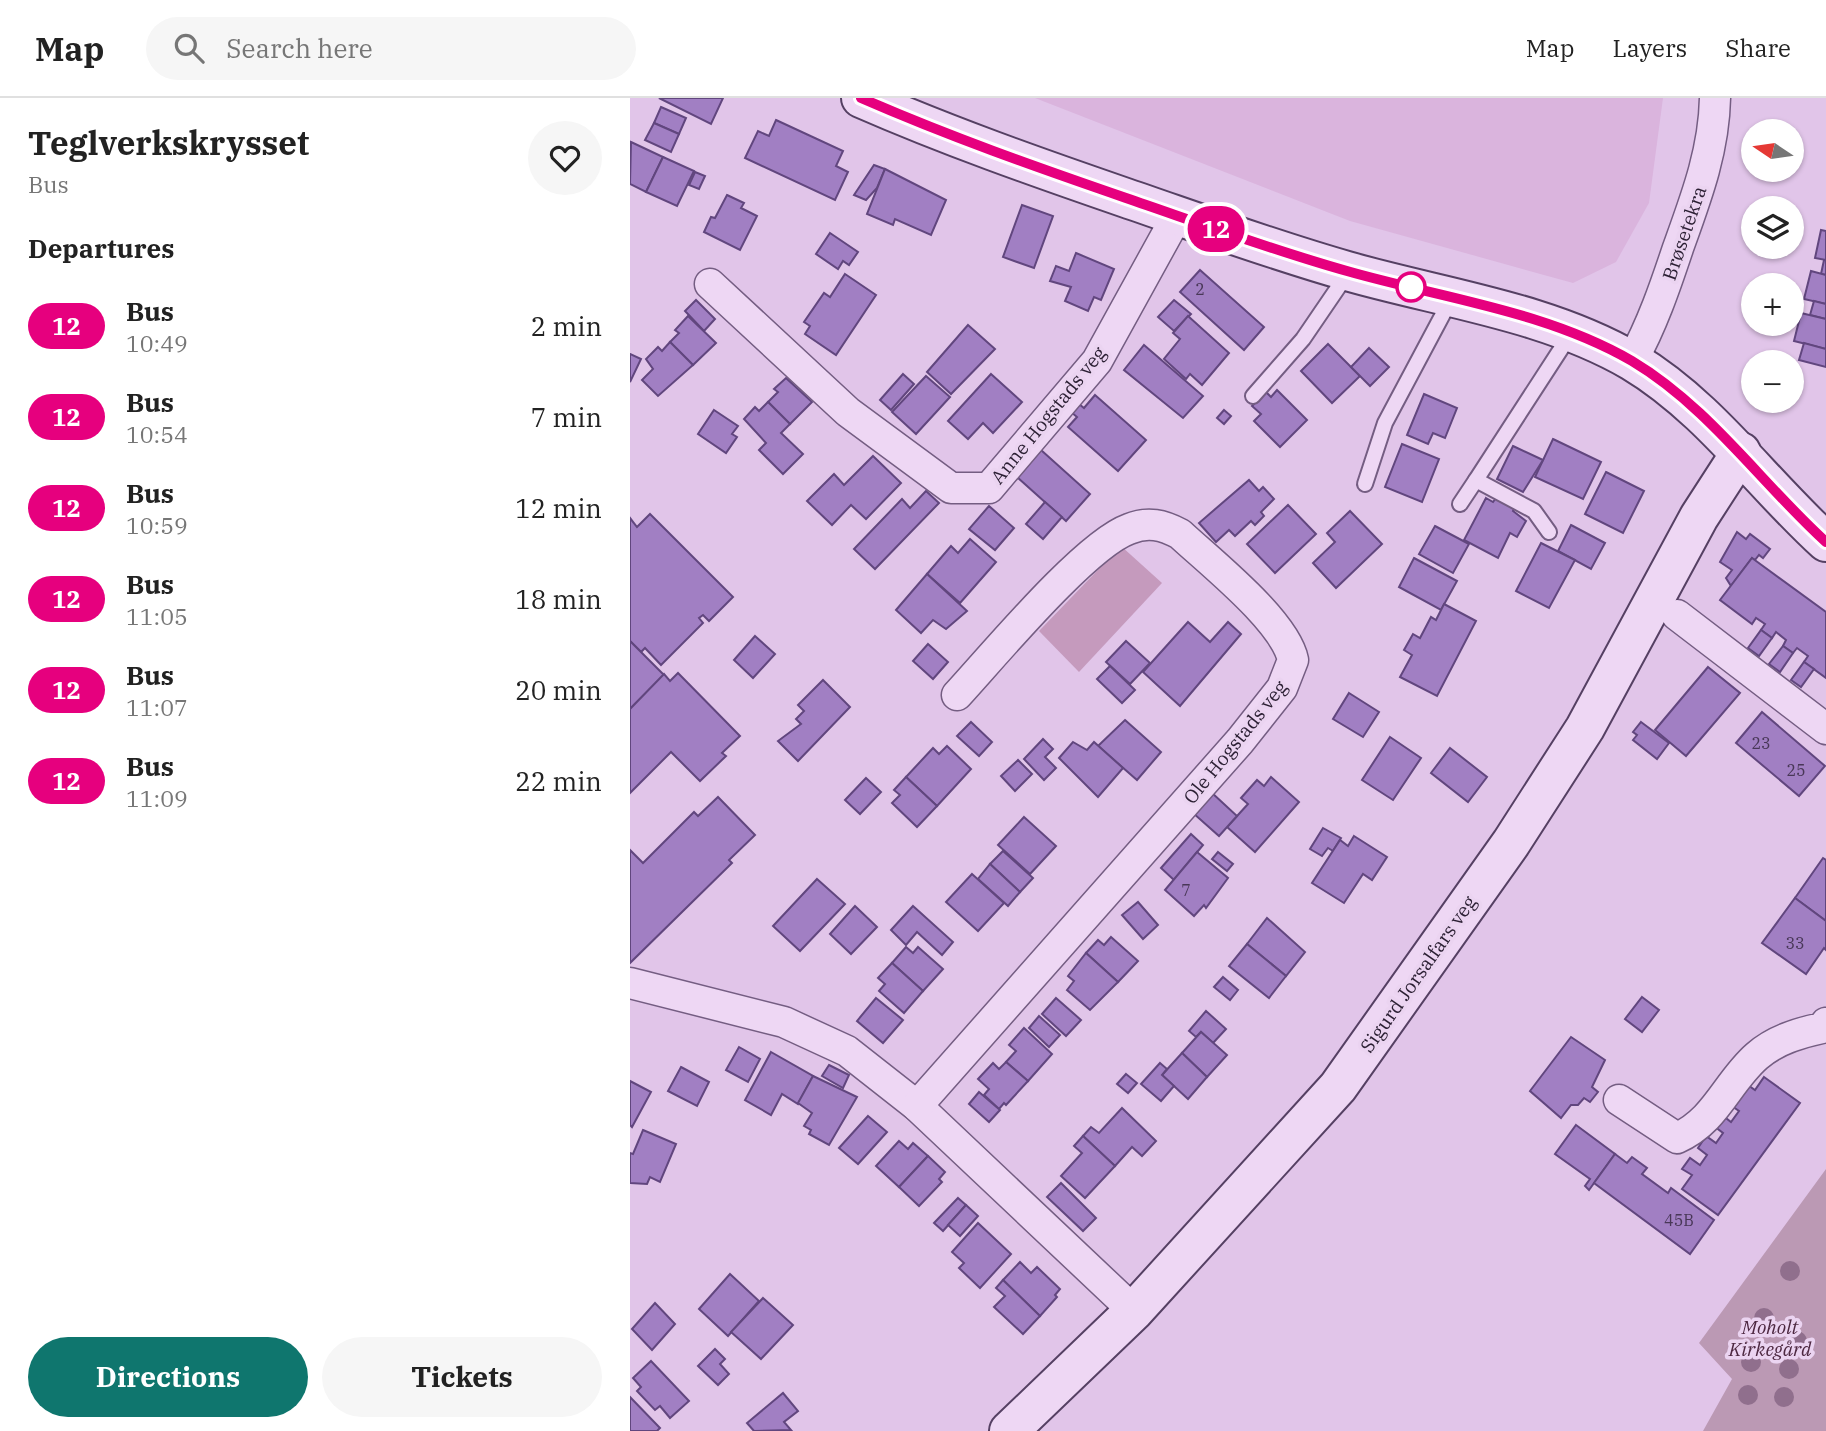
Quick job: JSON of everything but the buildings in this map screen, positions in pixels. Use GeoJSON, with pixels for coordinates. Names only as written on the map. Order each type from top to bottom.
{"type":"FeatureCollection","features":[{"type":"Feature","properties":{"kind":"street"},"geometry":{"type":"LineString","coordinates":[[861,98],[984,149],[1177,216],[1349,272],[1451,298],[1571,334],[1632,361],[1692,407],[1741,452],[1793,512],[1826,542]]}},
{"type":"Feature","properties":{"kind":"street","name":"Brøsetekra"},"geometry":{"type":"LineString","coordinates":[[1632,361],[1651,327],[1706,170],[1714,126],[1715,98]]}},
{"type":"Feature","properties":{"kind":"street","name":"Anne Hogstads veg"},"geometry":{"type":"LineString","coordinates":[[710,284],[848,412],[951,488],[989,488],[1097,361],[1177,216]]}},
{"type":"Feature","properties":{"kind":"street","name":"Sigurd Jorsalfars veg"},"geometry":{"type":"LineString","coordinates":[[1009,1431],[1134,1311],[1338,1087],[1440,945],[1585,728],[1699,517],[1741,452]]}},
{"type":"Feature","properties":{"kind":"street","name":"Ole Hogstads veg"},"geometry":{"type":"LineString","coordinates":[[917,1106],[1240,741],[1282,688],[1293,660],[1284,638],[1267,616],[1180,534],[1162,525],[1146,524],[1113,536],[1067,579],[957,695]]}},
{"type":"Feature","properties":{"kind":"street"},"geometry":{"type":"LineString","coordinates":[[1677,615],[1826,729]]}},
{"type":"Feature","properties":{"kind":"street"},"geometry":{"type":"LineString","coordinates":[[630,983],[738,1008],[809,1032],[846,1051],[917,1106],[1134,1311]]}},
{"type":"Feature","properties":{"kind":"street"},"geometry":{"type":"LineString","coordinates":[[1619,1100],[1677,1138],[1697,1129],[1757,1056],[1792,1035],[1822,1028],[1826,1023]]}},
{"type":"Feature","properties":{"kind":"lane"},"geometry":{"type":"LineString","coordinates":[[1253,396],[1303,339],[1349,272]]}},
{"type":"Feature","properties":{"kind":"lane"},"geometry":{"type":"LineString","coordinates":[[1365,484],[1385,423],[1451,298]]}},
{"type":"Feature","properties":{"kind":"lane"},"geometry":{"type":"LineString","coordinates":[[1460,504],[1571,334]]}},
{"type":"Feature","properties":{"kind":"lane"},"geometry":{"type":"LineString","coordinates":[[1476,480],[1534,511],[1549,532]]}},
{"type":"Feature","properties":{"kind":"shaded area"},"geometry":{"type":"Polygon","coordinates":[[[1035,98],[1663,98],[1649,203],[1616,262],[1573,283],[1350,221],[1035,98]]]}},
{"type":"Feature","properties":{"kind":"shaded area"},"geometry":{"type":"Polygon","coordinates":[[[1121,546],[1162,583],[1079,672],[1039,631],[1121,546]]]}},
{"type":"Feature","properties":{"kind":"green space","name":"Moholt Kirkegård"},"geometry":{"type":"Polygon","coordinates":[[[1826,1169],[1826,1431],[1703,1431],[1732,1379],[1699,1343],[1826,1169]]]}},
{"type":"Feature","properties":{"kind":"bus line","name":"12"},"geometry":{"type":"LineString","coordinates":[[861,98],[984,149],[1268,247],[1349,272],[1524,317],[1632,361],[1692,407],[1741,452],[1793,512],[1826,542]]}}]}
